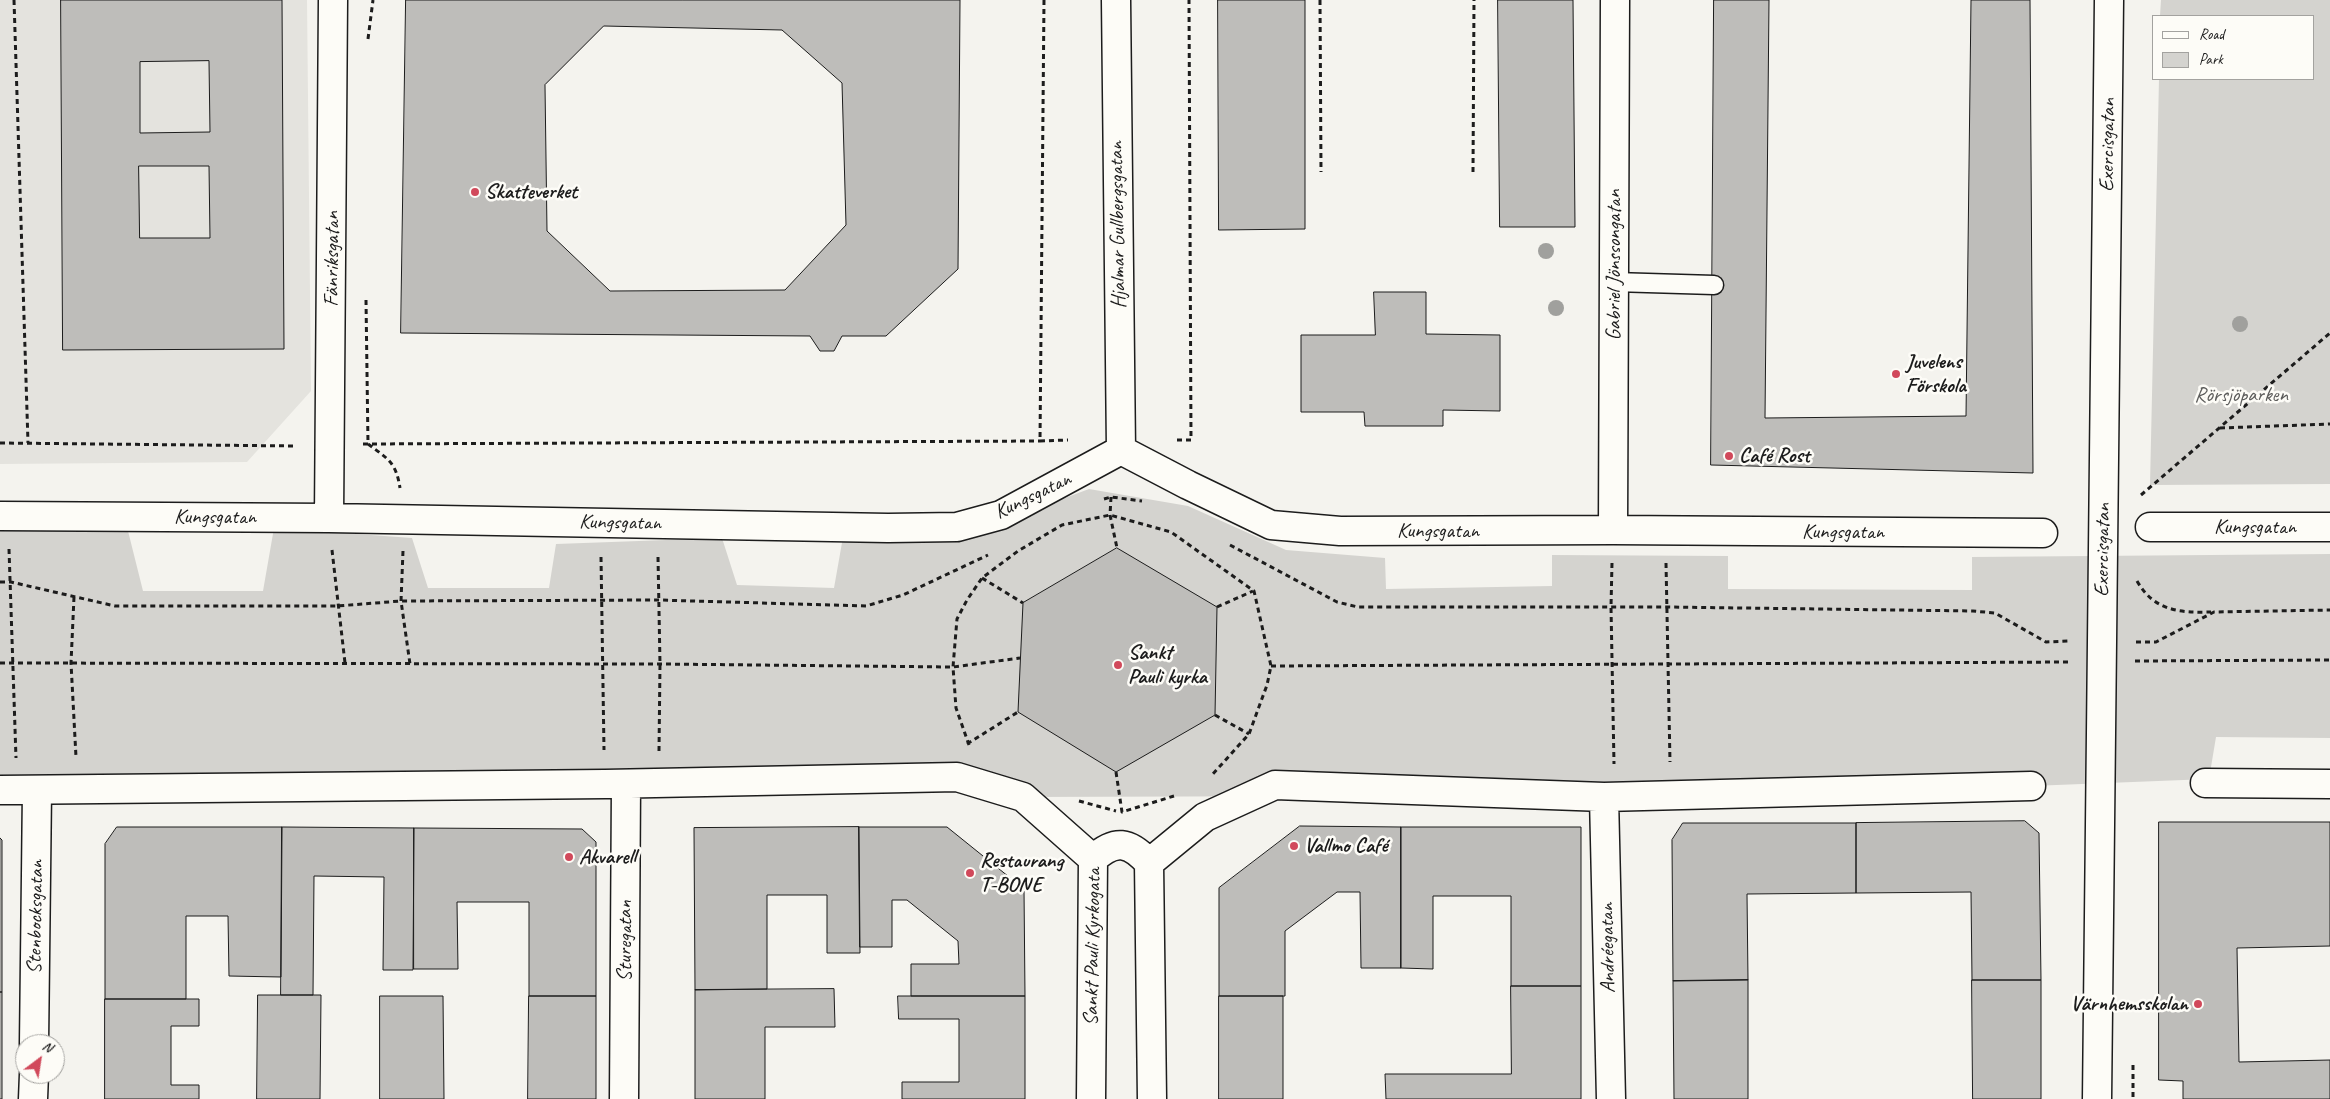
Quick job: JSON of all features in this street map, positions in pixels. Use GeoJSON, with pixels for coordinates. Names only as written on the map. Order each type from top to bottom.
{"type":"FeatureCollection","features":[{"type":"Feature","properties":{"kind":"street","name":"Fänriksgatan"},"geometry":{"type":"LineString","coordinates":[[329,518],[333,0]]}},
{"type":"Feature","properties":{"kind":"street","name":"Hjalmar Gullbergsgatan"},"geometry":{"type":"LineString","coordinates":[[1116,0],[1121,444]]}},
{"type":"Feature","properties":{"kind":"street","name":"Gabriel Jönssongatan"},"geometry":{"type":"LineString","coordinates":[[1613,530],[1615,0]]}},
{"type":"Feature","properties":{"kind":"street","name":"Exercisgatan"},"geometry":{"type":"LineString","coordinates":[[2097,1099],[2109,0]]}},
{"type":"Feature","properties":{"kind":"street","name":"Kungsgatan"},"geometry":{"type":"LineString","coordinates":[[4,516],[329,518],[888,528],[957,527],[1001,515],[1121,444],[1188,485],[1271,526],[1340,531],[1665,530],[2043,533]]}},
{"type":"Feature","properties":{"kind":"street","name":"Kungsgatan"},"geometry":{"type":"LineString","coordinates":[[2150,527],[2330,527]]}},
{"type":"Feature","properties":{"kind":"street"},"geometry":{"type":"LineString","coordinates":[[18,790],[615,784],[957,778],[1022,798],[1092,859]]}},
{"type":"Feature","properties":{"kind":"street","name":"Sturegatan"},"geometry":{"type":"LineString","coordinates":[[615,784],[624,1099]]}},
{"type":"Feature","properties":{"kind":"street"},"geometry":{"type":"LineString","coordinates":[[2205,784],[2330,784]]}},
{"type":"Feature","properties":{"kind":"street"},"geometry":{"type":"LineString","coordinates":[[1152,1099],[1149,863],[1205,817],[1275,785],[1604,797],[2032,786]]}},
{"type":"Feature","properties":{"kind":"street","name":"Stenbocksgatan"},"geometry":{"type":"LineString","coordinates":[[18,790],[33,1034]]}},
{"type":"Feature","properties":{"kind":"street","name":"Andréegatan"},"geometry":{"type":"LineString","coordinates":[[1604,797],[1611,1099]]}},
{"type":"Feature","properties":{"kind":"street","name":"Sankt Pauli Kyrkogata"},"geometry":{"type":"LineString","coordinates":[[1091,1099],[1092,859],[1104,849],[1122,844],[1136,849],[1149,863]]}},
{"type":"Feature","properties":{"kind":"street"},"geometry":{"type":"LineString","coordinates":[[33,1099],[34,1084]]}},
{"type":"Feature","properties":{"kind":"lane"},"geometry":{"type":"LineString","coordinates":[[1614,282],[1714,285]]}},
{"type":"Feature","properties":{"kind":"path"},"geometry":{"type":"LineString","coordinates":[[14,0],[28,444]]}},
{"type":"Feature","properties":{"kind":"path"},"geometry":{"type":"LineString","coordinates":[[368,44],[372,0]]}},
{"type":"Feature","properties":{"kind":"path"},"geometry":{"type":"LineString","coordinates":[[1040,441],[1044,0]]}},
{"type":"Feature","properties":{"kind":"path"},"geometry":{"type":"LineString","coordinates":[[1174,440],[1191,440],[1189,0]]}},
{"type":"Feature","properties":{"kind":"path"},"geometry":{"type":"LineString","coordinates":[[1320,0],[1321,172]]}},
{"type":"Feature","properties":{"kind":"path"},"geometry":{"type":"LineString","coordinates":[[1473,172],[1474,0]]}},
{"type":"Feature","properties":{"kind":"path"},"geometry":{"type":"LineString","coordinates":[[366,297],[368,444]]}},
{"type":"Feature","properties":{"kind":"path"},"geometry":{"type":"LineString","coordinates":[[2103,533],[2150,485],[2330,333]]}},
{"type":"Feature","properties":{"kind":"path"},"geometry":{"type":"LineString","coordinates":[[2219,428],[2330,424]]}},
{"type":"Feature","properties":{"kind":"path"},"geometry":{"type":"LineString","coordinates":[[0,443],[330,446],[368,444],[1040,441],[1121,444]]}},
{"type":"Feature","properties":{"kind":"path"},"geometry":{"type":"LineString","coordinates":[[368,444],[385,457],[397,471],[404,520],[401,601],[410,664]]}},
{"type":"Feature","properties":{"kind":"path"},"geometry":{"type":"LineString","coordinates":[[1102,500],[1111,497],[1135,499],[1150,503]]}},
{"type":"Feature","properties":{"kind":"path"},"geometry":{"type":"LineString","coordinates":[[1111,497],[1110,515],[1117,548]]}},
{"type":"Feature","properties":{"kind":"path"},"geometry":{"type":"LineString","coordinates":[[953,667],[957,619],[967,600],[982,578],[1018,551],[1062,525],[1110,515],[1171,532],[1254,591],[1271,666],[1267,685],[1249,734],[1215,773],[1208,778]]}},
{"type":"Feature","properties":{"kind":"path"},"geometry":{"type":"LineString","coordinates":[[4,516],[11,582],[12,663],[18,790]]}},
{"type":"Feature","properties":{"kind":"path"},"geometry":{"type":"LineString","coordinates":[[329,518],[337,606],[345,664]]}},
{"type":"Feature","properties":{"kind":"path"},"geometry":{"type":"LineString","coordinates":[[601,523],[601,600],[604,664],[615,784]]}},
{"type":"Feature","properties":{"kind":"path"},"geometry":{"type":"LineString","coordinates":[[657,524],[660,664],[658,783]]}},
{"type":"Feature","properties":{"kind":"path"},"geometry":{"type":"LineString","coordinates":[[1604,797],[1614,779],[1611,607],[1613,530]]}},
{"type":"Feature","properties":{"kind":"path"},"geometry":{"type":"LineString","coordinates":[[1665,530],[1671,795]]}},
{"type":"Feature","properties":{"kind":"path"},"geometry":{"type":"LineString","coordinates":[[1223,541],[1337,602],[1358,607],[1666,607],[1973,611],[1995,613],[2046,642],[2074,641]]}},
{"type":"Feature","properties":{"kind":"path"},"geometry":{"type":"LineString","coordinates":[[0,582],[11,582],[115,606],[337,606],[401,601],[601,600],[866,606],[903,594],[991,554]]}},
{"type":"Feature","properties":{"kind":"path"},"geometry":{"type":"LineString","coordinates":[[982,578],[1023,603]]}},
{"type":"Feature","properties":{"kind":"path"},"geometry":{"type":"LineString","coordinates":[[2136,579],[2150,597],[2162,606],[2184,613],[2330,610]]}},
{"type":"Feature","properties":{"kind":"path"},"geometry":{"type":"LineString","coordinates":[[1217,607],[1254,591]]}},
{"type":"Feature","properties":{"kind":"path"},"geometry":{"type":"LineString","coordinates":[[74,597],[71,663],[77,790]]}},
{"type":"Feature","properties":{"kind":"path"},"geometry":{"type":"LineString","coordinates":[[2128,642],[2156,642],[2214,612]]}},
{"type":"Feature","properties":{"kind":"path"},"geometry":{"type":"LineString","coordinates":[[0,663],[660,664],[953,667],[1020,658]]}},
{"type":"Feature","properties":{"kind":"path"},"geometry":{"type":"LineString","coordinates":[[2130,661],[2330,660]]}},
{"type":"Feature","properties":{"kind":"path"},"geometry":{"type":"LineString","coordinates":[[1271,666],[2072,662]]}},
{"type":"Feature","properties":{"kind":"path"},"geometry":{"type":"LineString","coordinates":[[967,744],[1018,712]]}},
{"type":"Feature","properties":{"kind":"path"},"geometry":{"type":"LineString","coordinates":[[1215,715],[1249,734]]}},
{"type":"Feature","properties":{"kind":"path"},"geometry":{"type":"LineString","coordinates":[[1116,772],[1122,812],[1170,799],[1177,795]]}},
{"type":"Feature","properties":{"kind":"shaded area"},"geometry":{"type":"Polygon","coordinates":[[[0,0],[307,0],[311,391],[247,462],[0,464],[0,0]]]}},
{"type":"Feature","properties":{"kind":"green space","name":"Rörsjöparken"},"geometry":{"type":"Polygon","coordinates":[[[2161,0],[2330,0],[2330,484],[2150,485],[2159,80],[2315,80],[2315,15],[2160,15],[2161,0]]]}},
{"type":"Feature","properties":{"kind":"green space"},"geometry":{"type":"Polygon","coordinates":[[[1089,489],[1188,506],[1286,550],[1385,558],[1386,589],[1552,586],[1552,555],[1728,556],[1728,589],[1972,590],[1972,557],[2330,554],[2330,738],[2216,737],[2209,779],[2031,786],[1671,795],[1023,797],[900,765],[0,777],[0,526],[127,527],[143,591],[263,591],[274,528],[412,538],[428,588],[549,588],[556,544],[722,538],[737,585],[834,588],[843,537],[953,540],[1089,489]]]}},
{"type":"Feature","properties":{"kind":"building"},"geometry":{"type":"Polygon","coordinates":[[[61,0],[282,0],[284,349],[63,350],[61,0]],[[209,61],[140,62],[140,133],[210,132],[209,61]],[[139,166],[140,238],[210,238],[209,166],[139,166]]]}},
{"type":"Feature","properties":{"kind":"building","name":"Skatteverket"},"geometry":{"type":"Polygon","coordinates":[[[406,0],[960,0],[958,269],[886,336],[842,336],[834,351],[820,351],[810,336],[401,333],[406,0]],[[604,26],[545,85],[547,231],[610,291],[785,290],[846,225],[842,83],[782,30],[604,26]]]}},
{"type":"Feature","properties":{"kind":"building"},"geometry":{"type":"Polygon","coordinates":[[[1218,0],[1305,0],[1305,229],[1219,230],[1218,0]]]}},
{"type":"Feature","properties":{"kind":"building"},"geometry":{"type":"Polygon","coordinates":[[[1498,0],[1573,0],[1575,227],[1500,227],[1498,0]]]}},
{"type":"Feature","properties":{"kind":"building"},"geometry":{"type":"Polygon","coordinates":[[[1714,0],[1769,0],[1765,418],[1966,416],[1971,0],[2030,0],[2033,473],[1711,465],[1714,0]]]}},
{"type":"Feature","properties":{"kind":"building"},"geometry":{"type":"Polygon","coordinates":[[[1374,292],[1426,292],[1426,334],[1500,335],[1500,411],[1443,410],[1443,426],[1365,426],[1364,412],[1301,412],[1301,335],[1375,335],[1374,292]]]}},
{"type":"Feature","properties":{"kind":"building","name":"Sankt Pauli kyrka"},"geometry":{"type":"Polygon","coordinates":[[[1117,548],[1217,607],[1215,715],[1116,772],[1018,712],[1023,603],[1117,548]]]}},
{"type":"Feature","properties":{"kind":"building"},"geometry":{"type":"Polygon","coordinates":[[[2025,821],[2039,833],[2041,980],[1972,980],[1971,892],[1856,893],[1856,823],[2025,821]]]}},
{"type":"Feature","properties":{"kind":"building","name":"Värnhemsskolan"},"geometry":{"type":"Polygon","coordinates":[[[2159,822],[2330,822],[2330,946],[2237,948],[2239,1062],[2330,1060],[2330,1099],[2183,1099],[2183,1081],[2159,1080],[2159,822]]]}},
{"type":"Feature","properties":{"kind":"building"},"geometry":{"type":"Polygon","coordinates":[[[1683,823],[1856,823],[1856,893],[1747,894],[1748,980],[1673,981],[1672,840],[1683,823]]]}},
{"type":"Feature","properties":{"kind":"building"},"geometry":{"type":"Polygon","coordinates":[[[1300,826],[1401,827],[1401,968],[1361,968],[1360,892],[1337,892],[1285,931],[1285,996],[1219,996],[1219,888],[1300,826]]]}},
{"type":"Feature","properties":{"kind":"building"},"geometry":{"type":"Polygon","coordinates":[[[117,827],[282,827],[281,977],[229,976],[228,916],[186,916],[186,999],[105,999],[105,844],[117,827]]]}},
{"type":"Feature","properties":{"kind":"building"},"geometry":{"type":"Polygon","coordinates":[[[282,827],[414,828],[413,970],[383,970],[384,877],[314,876],[313,995],[281,995],[282,827]]]}},
{"type":"Feature","properties":{"kind":"building"},"geometry":{"type":"Polygon","coordinates":[[[859,827],[947,827],[1024,889],[1025,996],[911,996],[911,964],[959,964],[958,941],[907,900],[892,900],[892,947],[860,947],[859,827]]]}},
{"type":"Feature","properties":{"kind":"building"},"geometry":{"type":"Polygon","coordinates":[[[859,827],[860,953],[827,953],[827,895],[767,895],[767,989],[695,990],[694,828],[859,827]]]}},
{"type":"Feature","properties":{"kind":"building"},"geometry":{"type":"Polygon","coordinates":[[[1401,827],[1581,827],[1581,986],[1511,986],[1511,896],[1433,896],[1433,969],[1401,968],[1401,827]]]}},
{"type":"Feature","properties":{"kind":"building"},"geometry":{"type":"Polygon","coordinates":[[[414,828],[582,829],[596,842],[596,996],[529,996],[529,902],[457,902],[458,969],[414,969],[414,828]]]}},
{"type":"Feature","properties":{"kind":"building"},"geometry":{"type":"Polygon","coordinates":[[[0,838],[2,840],[2,992],[0,992],[0,838]]]}},
{"type":"Feature","properties":{"kind":"building"},"geometry":{"type":"Polygon","coordinates":[[[1748,980],[1748,1099],[1674,1099],[1673,981],[1748,980]]]}},
{"type":"Feature","properties":{"kind":"building"},"geometry":{"type":"Polygon","coordinates":[[[1972,980],[2041,980],[2041,1099],[1973,1099],[1972,980]]]}},
{"type":"Feature","properties":{"kind":"building"},"geometry":{"type":"Polygon","coordinates":[[[1511,986],[1581,986],[1581,1099],[1386,1099],[1385,1074],[1511,1074],[1511,986]]]}},
{"type":"Feature","properties":{"kind":"building"},"geometry":{"type":"Polygon","coordinates":[[[834,989],[835,1027],[765,1027],[765,1099],[695,1099],[695,990],[834,989]]]}},
{"type":"Feature","properties":{"kind":"building"},"geometry":{"type":"Polygon","coordinates":[[[0,992],[2,992],[2,1099],[0,1099],[0,992]]]}},
{"type":"Feature","properties":{"kind":"building"},"geometry":{"type":"Polygon","coordinates":[[[258,995],[321,995],[320,1099],[257,1099],[258,995]]]}},
{"type":"Feature","properties":{"kind":"building"},"geometry":{"type":"Polygon","coordinates":[[[380,996],[443,996],[444,1099],[380,1099],[380,996]]]}},
{"type":"Feature","properties":{"kind":"building"},"geometry":{"type":"Polygon","coordinates":[[[529,996],[596,996],[596,1099],[528,1099],[529,996]]]}},
{"type":"Feature","properties":{"kind":"building"},"geometry":{"type":"Polygon","coordinates":[[[898,996],[1025,996],[1025,1099],[902,1099],[902,1082],[959,1082],[959,1019],[899,1019],[898,996]]]}},
{"type":"Feature","properties":{"kind":"building"},"geometry":{"type":"Polygon","coordinates":[[[1219,996],[1283,996],[1283,1099],[1219,1099],[1219,996]]]}},
{"type":"Feature","properties":{"kind":"building"},"geometry":{"type":"Polygon","coordinates":[[[105,999],[199,999],[199,1026],[171,1026],[171,1085],[199,1085],[199,1099],[105,1099],[105,999]]]}},
{"type":"Feature","properties":{"kind":"place","name":"Skatteverket"},"geometry":{"type":"Point","coordinates":[475,192]}},
{"type":"Feature","properties":{"kind":"place","name":"Juvelens Förskola"},"geometry":{"type":"Point","coordinates":[1896,374]}},
{"type":"Feature","properties":{"kind":"place","name":"Café Rost"},"geometry":{"type":"Point","coordinates":[1729,456]}},
{"type":"Feature","properties":{"kind":"place","name":"Sankt Pauli kyrka"},"geometry":{"type":"Point","coordinates":[1118,665]}},
{"type":"Feature","properties":{"kind":"place","name":"Vallmo Café"},"geometry":{"type":"Point","coordinates":[1294,846]}},
{"type":"Feature","properties":{"kind":"place","name":"Akvarell"},"geometry":{"type":"Point","coordinates":[569,857]}},
{"type":"Feature","properties":{"kind":"place","name":"Restaurang T-BONE"},"geometry":{"type":"Point","coordinates":[970,873]}},
{"type":"Feature","properties":{"kind":"place","name":"Värnhemsskolan"},"geometry":{"type":"Point","coordinates":[2198,1004]}}]}
